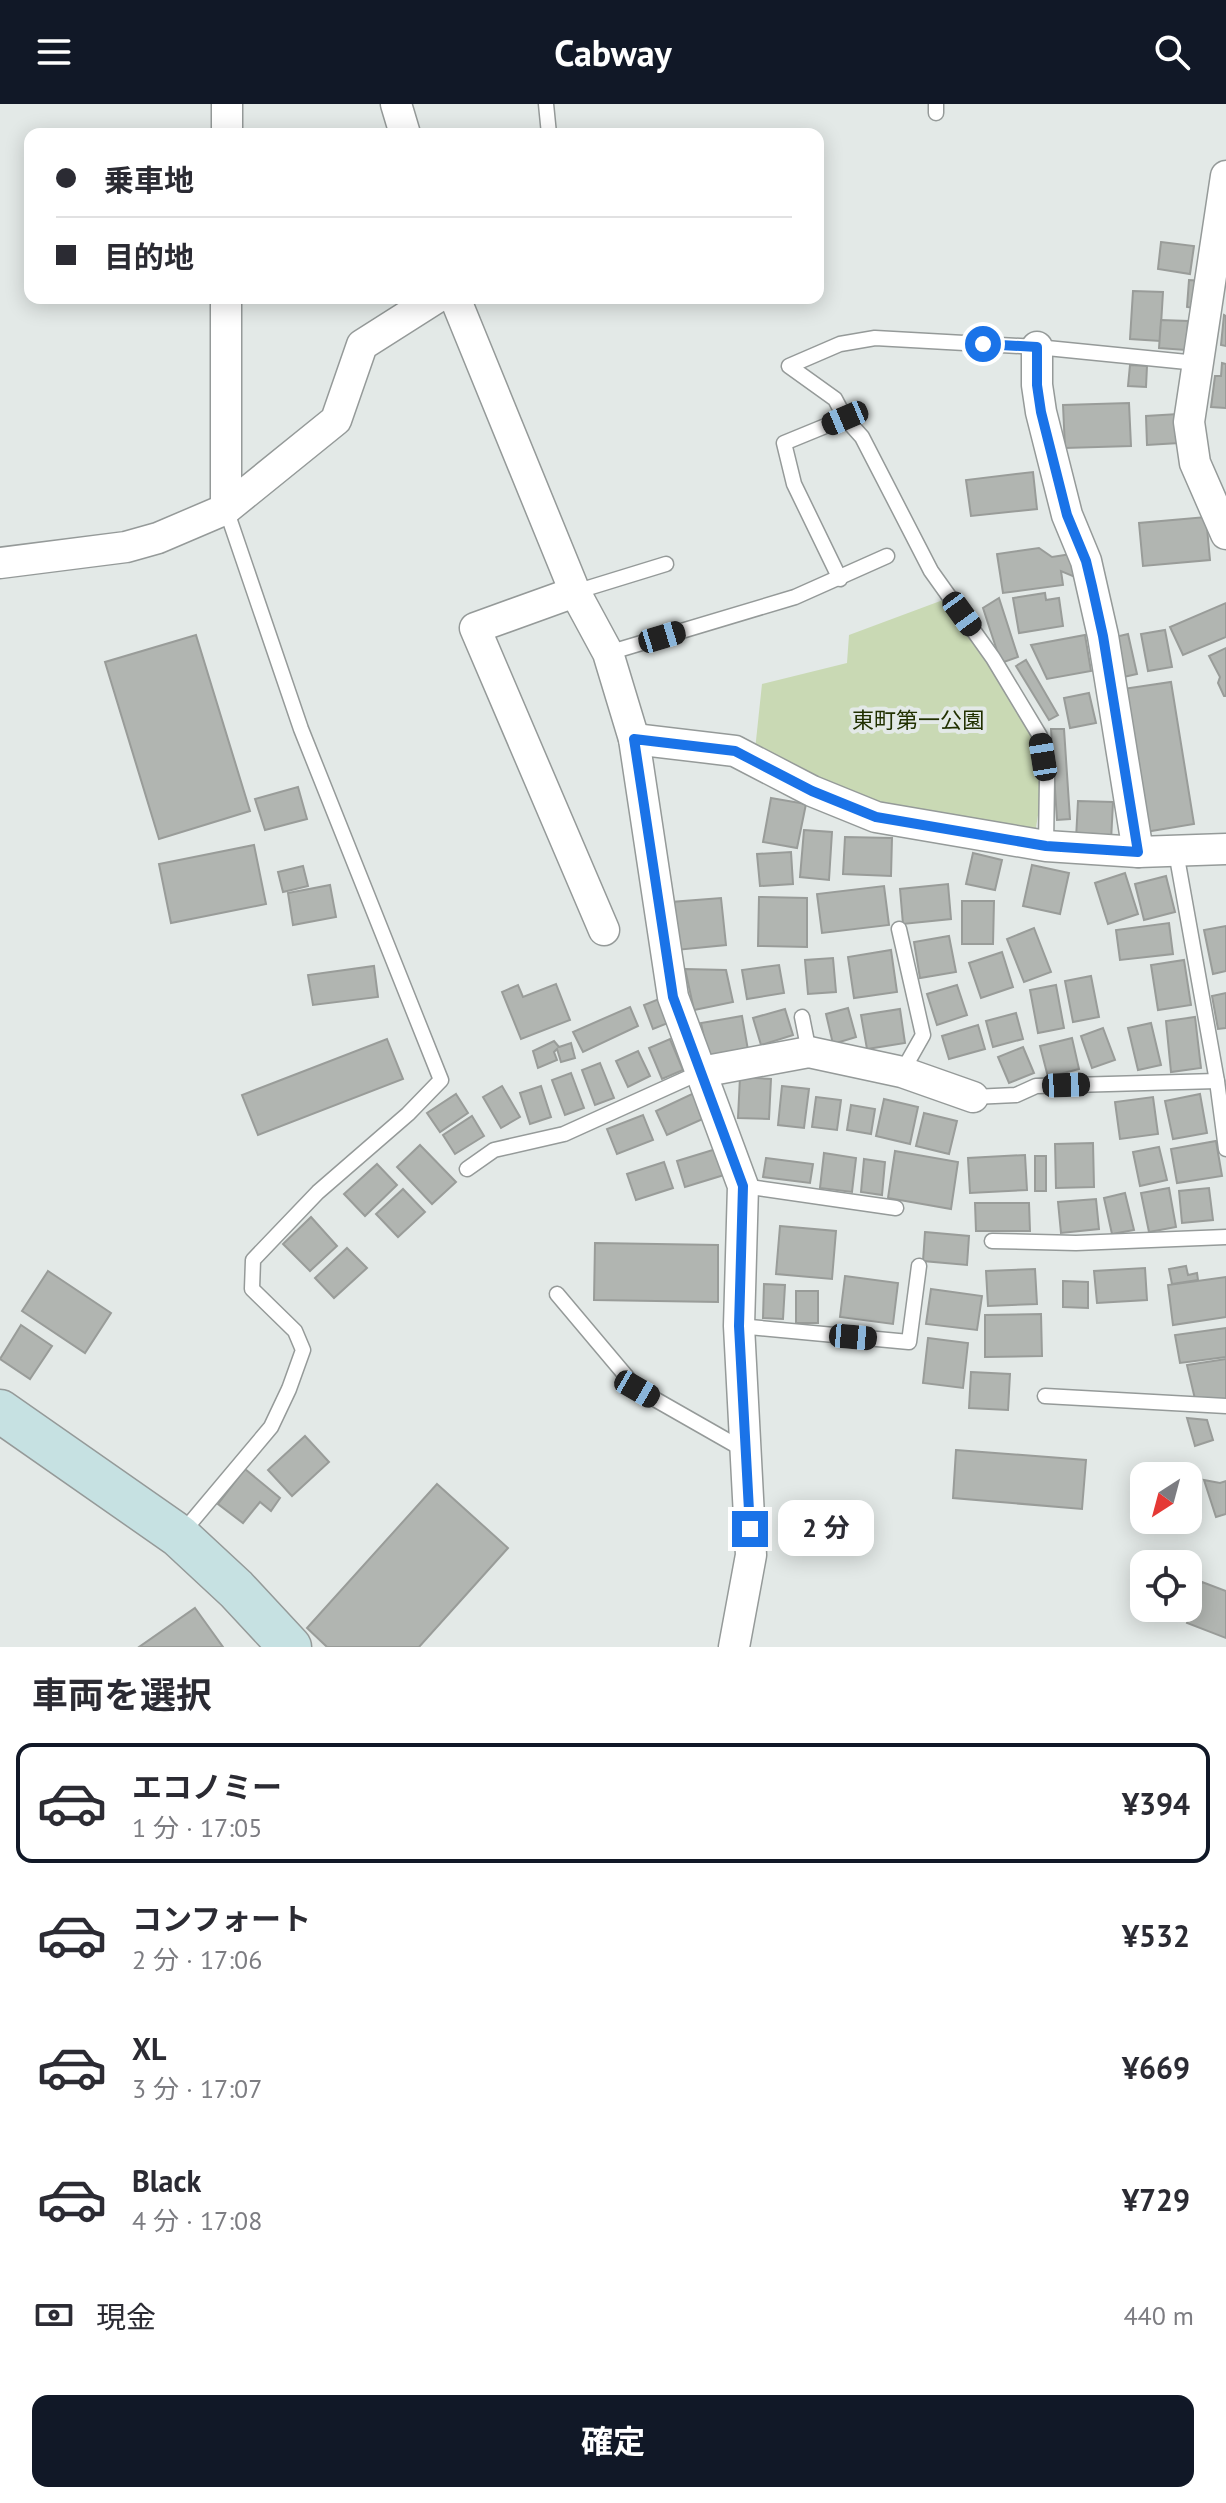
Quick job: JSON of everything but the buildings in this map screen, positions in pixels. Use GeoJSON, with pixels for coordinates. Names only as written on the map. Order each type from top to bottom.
{"type":"FeatureCollection","features":[{"type":"Feature","properties":{"kind":"street"},"geometry":{"type":"LineString","coordinates":[[227,104],[227,128]]}},
{"type":"Feature","properties":{"kind":"street"},"geometry":{"type":"LineString","coordinates":[[396,104],[403,128]]}},
{"type":"Feature","properties":{"kind":"street"},"geometry":{"type":"LineString","coordinates":[[1224,527],[1195,463],[1189,422],[1226,176]]}},
{"type":"Feature","properties":{"kind":"street"},"geometry":{"type":"LineString","coordinates":[[226,304],[226,509]]}},
{"type":"Feature","properties":{"kind":"street"},"geometry":{"type":"LineString","coordinates":[[0,563],[126,547],[158,538],[226,509],[336,420],[362,345],[427,304]]}},
{"type":"Feature","properties":{"kind":"street"},"geometry":{"type":"LineString","coordinates":[[457,304],[575,592],[608,653],[634,739],[673,997],[743,1186],[739,1326],[751,1555],[734,1647]]}},
{"type":"Feature","properties":{"kind":"street"},"geometry":{"type":"LineString","coordinates":[[1037,347],[1041,412],[1067,515],[1090,576],[1103,636],[1138,852]]}},
{"type":"Feature","properties":{"kind":"street"},"geometry":{"type":"LineString","coordinates":[[575,592],[475,628],[604,930]]}},
{"type":"Feature","properties":{"kind":"street"},"geometry":{"type":"LineString","coordinates":[[634,739],[735,751],[812,791],[876,817],[1046,846],[1138,852],[1226,849]]}},
{"type":"Feature","properties":{"kind":"street"},"geometry":{"type":"LineString","coordinates":[[701,1072],[809,1052],[902,1072],[973,1097]]}},
{"type":"Feature","properties":{"kind":"street"},"geometry":{"type":"LineString","coordinates":[[0,1411],[179,1536],[236,1589],[290,1647]]}},
{"type":"Feature","properties":{"kind":"lane"},"geometry":{"type":"LineString","coordinates":[[546,104],[548,128]]}},
{"type":"Feature","properties":{"kind":"lane"},"geometry":{"type":"LineString","coordinates":[[1046,846],[1047,778],[1040,736],[993,658],[931,571],[862,437],[845,418],[835,399],[789,366],[840,344],[875,338],[1037,347],[1197,363]]}},
{"type":"Feature","properties":{"kind":"lane"},"geometry":{"type":"LineString","coordinates":[[840,579],[794,484],[784,443],[845,418]]}},
{"type":"Feature","properties":{"kind":"lane"},"geometry":{"type":"LineString","coordinates":[[179,1536],[271,1427],[303,1350],[295,1331],[252,1289],[253,1260],[318,1192],[408,1114],[441,1080],[301,729],[226,509]]}},
{"type":"Feature","properties":{"kind":"lane"},"geometry":{"type":"LineString","coordinates":[[608,653],[795,597],[887,556]]}},
{"type":"Feature","properties":{"kind":"lane"},"geometry":{"type":"LineString","coordinates":[[575,592],[666,564]]}},
{"type":"Feature","properties":{"kind":"lane"},"geometry":{"type":"LineString","coordinates":[[1176,852],[1217,1081],[1226,1149]]}},
{"type":"Feature","properties":{"kind":"lane"},"geometry":{"type":"LineString","coordinates":[[899,929],[923,1035],[902,1072]]}},
{"type":"Feature","properties":{"kind":"lane"},"geometry":{"type":"LineString","coordinates":[[802,1017],[809,1052]]}},
{"type":"Feature","properties":{"kind":"lane"},"geometry":{"type":"LineString","coordinates":[[467,1169],[494,1150],[564,1134],[701,1072]]}},
{"type":"Feature","properties":{"kind":"lane"},"geometry":{"type":"LineString","coordinates":[[973,1097],[1016,1095],[1036,1086],[1217,1081]]}},
{"type":"Feature","properties":{"kind":"lane"},"geometry":{"type":"LineString","coordinates":[[743,1186],[896,1208]]}},
{"type":"Feature","properties":{"kind":"lane"},"geometry":{"type":"LineString","coordinates":[[992,1241],[1076,1243],[1226,1237]]}},
{"type":"Feature","properties":{"kind":"lane"},"geometry":{"type":"LineString","coordinates":[[739,1326],[909,1342],[919,1266]]}},
{"type":"Feature","properties":{"kind":"lane"},"geometry":{"type":"LineString","coordinates":[[557,1294],[637,1389],[746,1451]]}},
{"type":"Feature","properties":{"kind":"lane"},"geometry":{"type":"LineString","coordinates":[[1045,1396],[1226,1406]]}},
{"type":"Feature","properties":{"kind":"green space","name":"東町第一公園"},"geometry":{"type":"Polygon","coordinates":[[[943,600],[1004,682],[1028,726],[1041,775],[1035,836],[872,807],[755,750],[762,684],[847,663],[849,635],[943,600]]]}},
{"type":"Feature","properties":{"kind":"route"},"geometry":{"type":"LineString","coordinates":[[750,1529],[739,1326],[743,1186],[673,997],[634,739],[735,751],[812,791],[876,817],[1046,846],[1138,852],[1092,586],[1086,561],[1067,515],[1041,412],[1037,347],[983,344]]}}]}
